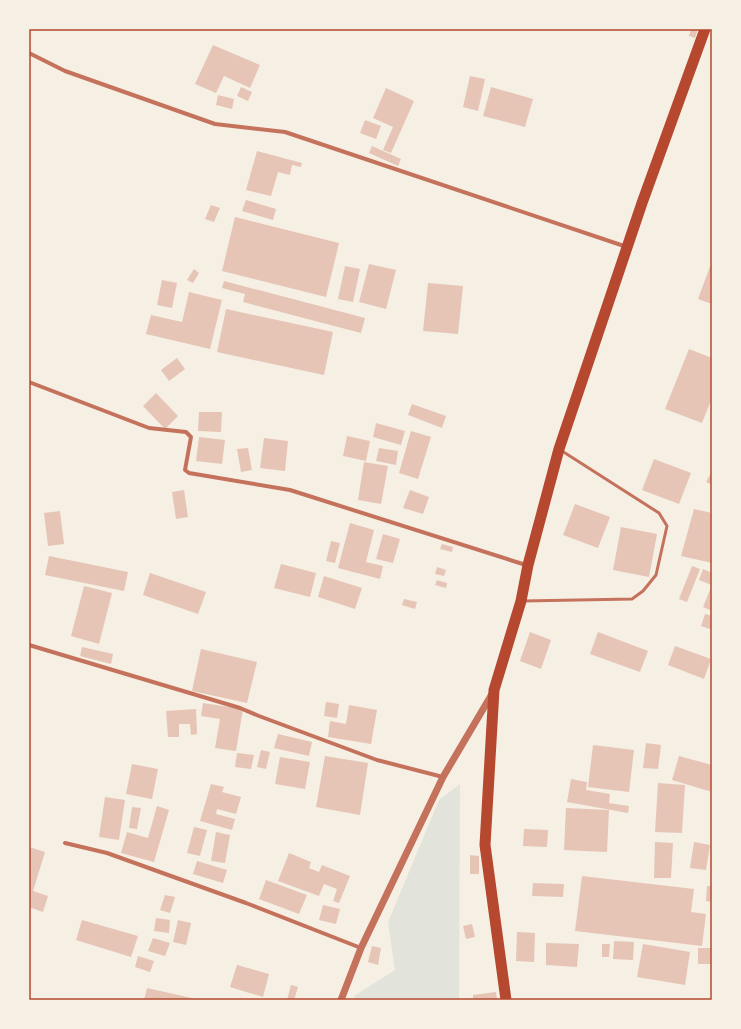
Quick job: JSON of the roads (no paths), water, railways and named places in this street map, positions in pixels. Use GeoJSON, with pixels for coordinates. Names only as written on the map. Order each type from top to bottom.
{"type":"FeatureCollection","features":[{"type":"Feature","properties":{"kind":"highway"},"geometry":{"type":"LineString","coordinates":[[506,1000],[485,845],[494,690],[521,601],[528,565],[559,449],[627,248],[705,29]]}},
{"type":"Feature","properties":{"kind":"street"},"geometry":{"type":"LineString","coordinates":[[29,53],[65,71],[215,124],[284,132],[627,248]]}},
{"type":"Feature","properties":{"kind":"street"},"geometry":{"type":"LineString","coordinates":[[29,382],[149,428],[186,432],[191,437],[185,470],[189,474],[290,490],[528,565]]}},
{"type":"Feature","properties":{"kind":"street"},"geometry":{"type":"LineString","coordinates":[[29,646],[240,708],[377,760],[443,777]]}},
{"type":"Feature","properties":{"kind":"street"},"geometry":{"type":"LineString","coordinates":[[341,1000],[361,948],[443,777],[494,690]]}},
{"type":"Feature","properties":{"kind":"street"},"geometry":{"type":"LineString","coordinates":[[65,843],[107,853],[246,903],[361,948]]}},
{"type":"Feature","properties":{"kind":"lane"},"geometry":{"type":"LineString","coordinates":[[521,601],[632,599],[644,591],[656,575],[667,526],[659,513],[559,449]]}}]}
